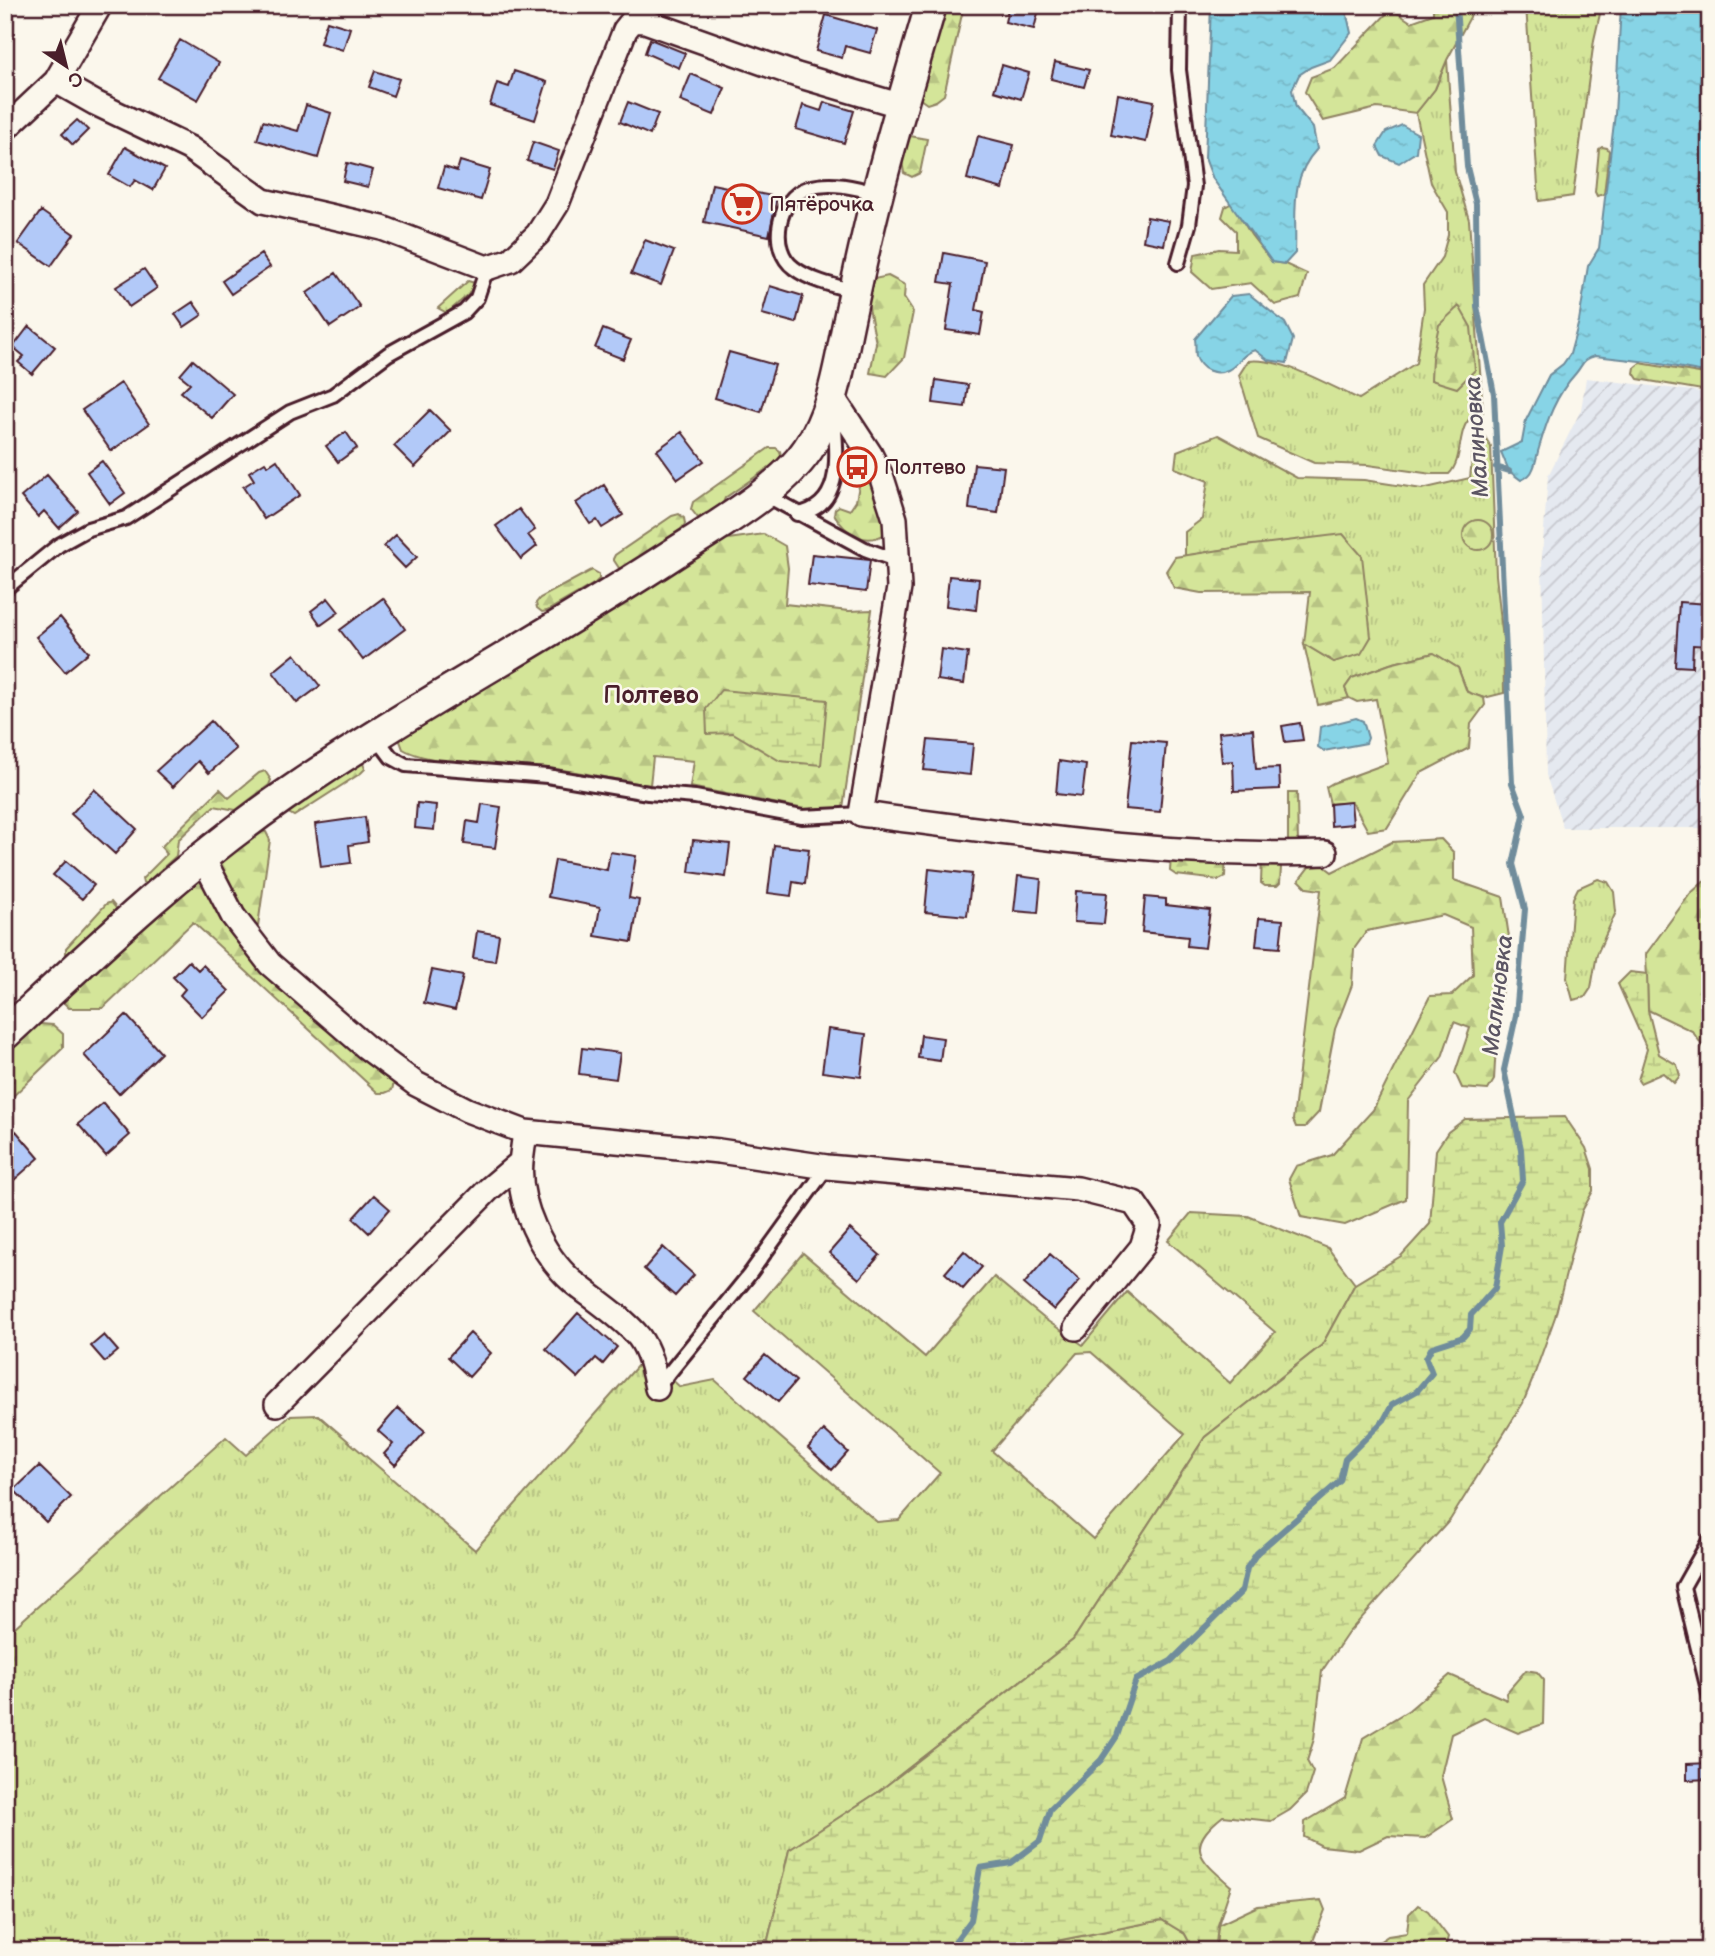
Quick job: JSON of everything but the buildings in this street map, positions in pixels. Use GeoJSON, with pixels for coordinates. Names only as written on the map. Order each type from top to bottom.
{"type":"FeatureCollection","features":[{"type":"Feature","properties":{"kind":"street"},"geometry":{"type":"LineString","coordinates":[[5,130],[56,81],[100,5]]}},
{"type":"Feature","properties":{"kind":"street"},"geometry":{"type":"LineString","coordinates":[[5,1034],[128,920],[202,856],[285,796],[376,737],[606,598],[733,515],[789,472],[817,434],[832,396],[877,194],[931,5]]}},
{"type":"Feature","properties":{"kind":"street"},"geometry":{"type":"LineString","coordinates":[[56,81],[95,103],[190,148],[263,201],[382,228],[487,268],[511,260],[538,234],[557,204],[634,13],[645,21],[797,75],[902,106]]}},
{"type":"Feature","properties":{"kind":"street"},"geometry":{"type":"LineString","coordinates":[[832,396],[857,432],[882,478],[895,519],[900,587],[861,814],[1100,845],[1278,855],[1325,853]]}},
{"type":"Feature","properties":{"kind":"street"},"geometry":{"type":"LineString","coordinates":[[202,856],[233,916],[270,964],[366,1047],[416,1084],[467,1110],[525,1132],[719,1150],[827,1167],[1078,1189],[1134,1203],[1149,1224],[1142,1247],[1076,1328]]}},
{"type":"Feature","properties":{"kind":"street"},"geometry":{"type":"LineString","coordinates":[[525,1132],[520,1170],[529,1217],[542,1245],[569,1279],[639,1337],[649,1355],[657,1388]]}},
{"type":"Feature","properties":{"kind":"street"},"geometry":{"type":"LineString","coordinates":[[277,1404],[489,1189],[521,1161]]}},
{"type":"Feature","properties":{"kind":"lane"},"geometry":{"type":"LineString","coordinates":[[1178,263],[1189,225],[1194,186],[1180,82],[1180,5]]}},
{"type":"Feature","properties":{"kind":"lane"},"geometry":{"type":"LineString","coordinates":[[855,291],[828,284],[793,268],[779,250],[779,229],[787,205],[797,194],[809,188],[842,185],[877,194]]}},
{"type":"Feature","properties":{"kind":"lane"},"geometry":{"type":"LineString","coordinates":[[5,589],[59,545],[88,528],[127,518],[290,412],[333,395],[388,354],[464,312],[477,298],[487,268]]}},
{"type":"Feature","properties":{"kind":"lane"},"geometry":{"type":"LineString","coordinates":[[797,514],[819,504],[835,478],[832,396]]}},
{"type":"Feature","properties":{"kind":"lane"},"geometry":{"type":"LineString","coordinates":[[762,493],[865,549],[898,561]]}},
{"type":"Feature","properties":{"kind":"lane"},"geometry":{"type":"LineString","coordinates":[[376,737],[391,757],[406,765],[547,776],[648,793],[695,797],[802,817],[861,814]]}},
{"type":"Feature","properties":{"kind":"lane"},"geometry":{"type":"LineString","coordinates":[[657,1388],[749,1275],[827,1167]]}},
{"type":"Feature","properties":{"kind":"lane"},"geometry":{"type":"LineString","coordinates":[[1710,1539],[1683,1587],[1710,1698]]}},
{"type":"Feature","properties":{"kind":"shaded area"},"geometry":{"type":"Polygon","coordinates":[[[1586,378],[1710,393],[1710,828],[1563,828],[1546,775],[1542,556],[1548,476],[1581,410],[1586,378]]]}},
{"type":"Feature","properties":{"kind":"green space"},"geometry":{"type":"Polygon","coordinates":[[[945,5],[964,5],[944,95],[927,104],[920,99],[920,94],[945,5]]]}},
{"type":"Feature","properties":{"kind":"green space"},"geometry":{"type":"Polygon","coordinates":[[[1433,5],[1472,5],[1470,17],[1435,89],[1416,113],[1377,108],[1323,121],[1305,92],[1311,77],[1335,68],[1391,9],[1411,22],[1433,14],[1433,5]]]}},
{"type":"Feature","properties":{"kind":"green space"},"geometry":{"type":"Polygon","coordinates":[[[1526,5],[1602,5],[1594,40],[1573,196],[1539,201],[1526,5]]]}},
{"type":"Feature","properties":{"kind":"green space"},"geometry":{"type":"Polygon","coordinates":[[[1447,60],[1455,172],[1469,220],[1483,412],[1467,422],[1458,458],[1449,474],[1368,465],[1314,463],[1258,438],[1239,375],[1248,361],[1275,363],[1305,373],[1359,399],[1416,363],[1424,308],[1423,285],[1442,257],[1448,235],[1448,212],[1431,183],[1416,113],[1435,89],[1447,60]]]}},
{"type":"Feature","properties":{"kind":"green space"},"geometry":{"type":"Polygon","coordinates":[[[910,136],[927,139],[920,173],[912,177],[904,173],[902,161],[910,136]]]}},
{"type":"Feature","properties":{"kind":"green space"},"geometry":{"type":"Polygon","coordinates":[[[1602,147],[1609,151],[1604,194],[1597,196],[1595,192],[1599,149],[1602,147]]]}},
{"type":"Feature","properties":{"kind":"green space"},"geometry":{"type":"Polygon","coordinates":[[[1232,203],[1251,235],[1272,262],[1285,264],[1307,274],[1300,298],[1275,305],[1251,283],[1211,289],[1192,272],[1195,254],[1219,249],[1236,250],[1236,231],[1222,217],[1225,207],[1232,203]]]}},
{"type":"Feature","properties":{"kind":"green space"},"geometry":{"type":"Polygon","coordinates":[[[888,276],[905,285],[904,298],[913,312],[904,358],[887,376],[870,373],[876,343],[868,303],[874,279],[888,276]]]}},
{"type":"Feature","properties":{"kind":"green space"},"geometry":{"type":"Polygon","coordinates":[[[468,281],[475,283],[468,295],[447,313],[438,308],[468,281]]]}},
{"type":"Feature","properties":{"kind":"green space"},"geometry":{"type":"Polygon","coordinates":[[[1459,306],[1471,327],[1475,370],[1457,388],[1431,380],[1432,358],[1439,325],[1459,306]]]}},
{"type":"Feature","properties":{"kind":"green space"},"geometry":{"type":"Polygon","coordinates":[[[1640,363],[1705,374],[1707,386],[1702,390],[1638,379],[1634,373],[1635,367],[1640,363]]]}},
{"type":"Feature","properties":{"kind":"green space"},"geometry":{"type":"Polygon","coordinates":[[[1218,435],[1297,478],[1364,480],[1422,489],[1470,478],[1474,441],[1485,437],[1491,447],[1504,693],[1484,698],[1467,692],[1458,668],[1433,653],[1390,664],[1352,678],[1345,688],[1349,698],[1318,705],[1304,644],[1334,662],[1371,637],[1253,545],[1185,556],[1185,532],[1202,519],[1208,481],[1175,468],[1177,451],[1218,435]]]}},
{"type":"Feature","properties":{"kind":"green space"},"geometry":{"type":"Polygon","coordinates":[[[769,448],[780,451],[778,461],[725,498],[723,503],[727,508],[711,518],[706,513],[698,518],[691,509],[693,502],[769,448]]]}},
{"type":"Feature","properties":{"kind":"green space"},"geometry":{"type":"Polygon","coordinates":[[[855,449],[861,450],[888,532],[872,538],[858,537],[851,533],[834,514],[839,506],[850,510],[856,501],[863,465],[853,463],[855,449]]]}},
{"type":"Feature","properties":{"kind":"green space"},"geometry":{"type":"Polygon","coordinates":[[[679,514],[684,518],[685,524],[681,529],[624,568],[619,568],[613,559],[615,555],[679,514]]]}},
{"type":"Feature","properties":{"kind":"green space"},"geometry":{"type":"Polygon","coordinates":[[[1478,520],[1488,525],[1493,535],[1488,545],[1478,550],[1468,545],[1463,535],[1468,525],[1478,520]]]}},
{"type":"Feature","properties":{"kind":"green space"},"geometry":{"type":"Polygon","coordinates":[[[764,534],[785,546],[788,568],[785,604],[849,611],[872,610],[843,808],[805,809],[690,787],[694,761],[653,757],[650,785],[548,768],[452,762],[416,755],[403,749],[400,741],[406,732],[714,541],[764,534]]]}},
{"type":"Feature","properties":{"kind":"green space"},"geometry":{"type":"Polygon","coordinates":[[[1343,534],[1362,556],[1371,637],[1361,654],[1334,662],[1304,644],[1310,592],[1201,593],[1174,588],[1166,571],[1175,557],[1343,534]]]}},
{"type":"Feature","properties":{"kind":"green space"},"geometry":{"type":"Polygon","coordinates":[[[592,570],[599,574],[595,583],[547,611],[542,612],[537,608],[536,603],[540,598],[592,570]]]}},
{"type":"Feature","properties":{"kind":"green space"},"geometry":{"type":"Polygon","coordinates":[[[1434,653],[1458,668],[1467,692],[1484,698],[1485,705],[1471,724],[1469,748],[1421,773],[1387,828],[1368,831],[1352,802],[1330,804],[1326,787],[1388,763],[1376,699],[1357,702],[1349,698],[1345,688],[1352,678],[1390,664],[1434,653]]]}},
{"type":"Feature","properties":{"kind":"green space"},"geometry":{"type":"Polygon","coordinates":[[[721,690],[827,700],[821,765],[780,761],[733,733],[707,734],[706,709],[721,690]]]}},
{"type":"Feature","properties":{"kind":"green space"},"geometry":{"type":"Polygon","coordinates":[[[361,758],[365,769],[361,773],[294,816],[285,811],[361,758]]]}},
{"type":"Feature","properties":{"kind":"green space"},"geometry":{"type":"Polygon","coordinates":[[[265,771],[271,780],[269,785],[236,810],[214,806],[178,840],[176,856],[143,883],[142,879],[167,854],[161,847],[220,789],[229,798],[265,771]]]}},
{"type":"Feature","properties":{"kind":"green space"},"geometry":{"type":"Polygon","coordinates":[[[1288,793],[1297,793],[1298,846],[1282,852],[1280,883],[1277,886],[1265,886],[1261,883],[1262,856],[1226,850],[1225,877],[1219,880],[1176,875],[1170,871],[1171,856],[1213,853],[1215,839],[1288,845],[1288,793]]]}},
{"type":"Feature","properties":{"kind":"green space"},"geometry":{"type":"Polygon","coordinates":[[[256,831],[266,832],[270,840],[258,926],[255,930],[219,870],[223,854],[256,831]]]}},
{"type":"Feature","properties":{"kind":"green space"},"geometry":{"type":"Polygon","coordinates":[[[1441,839],[1454,853],[1454,880],[1503,897],[1509,937],[1497,1025],[1494,1080],[1488,1090],[1462,1088],[1455,1073],[1470,1028],[1454,1022],[1442,1057],[1408,1101],[1406,1199],[1345,1225],[1301,1217],[1289,1179],[1296,1166],[1332,1155],[1373,1110],[1430,996],[1452,995],[1473,975],[1471,927],[1443,915],[1367,931],[1354,949],[1352,985],[1335,1029],[1319,1112],[1305,1127],[1296,1127],[1293,1120],[1321,890],[1307,888],[1299,880],[1309,867],[1324,866],[1332,872],[1392,842],[1441,839]]]}},
{"type":"Feature","properties":{"kind":"green space"},"geometry":{"type":"Polygon","coordinates":[[[1710,876],[1710,1056],[1692,1031],[1648,1010],[1646,954],[1690,894],[1710,876]]]}},
{"type":"Feature","properties":{"kind":"green space"},"geometry":{"type":"Polygon","coordinates":[[[205,877],[229,917],[391,1075],[394,1082],[392,1090],[378,1093],[193,922],[103,1008],[69,1008],[57,996],[183,882],[205,877]]]}},
{"type":"Feature","properties":{"kind":"green space"},"geometry":{"type":"Polygon","coordinates":[[[1598,879],[1608,882],[1614,892],[1616,912],[1597,954],[1591,988],[1585,997],[1573,1000],[1567,978],[1573,898],[1578,888],[1598,879]]]}},
{"type":"Feature","properties":{"kind":"green space"},"geometry":{"type":"Polygon","coordinates":[[[111,902],[116,908],[115,911],[70,953],[66,953],[66,948],[106,904],[111,902]]]}},
{"type":"Feature","properties":{"kind":"green space"},"geometry":{"type":"Polygon","coordinates":[[[1630,972],[1647,974],[1648,1010],[1659,1054],[1677,1065],[1680,1076],[1674,1083],[1663,1073],[1640,1083],[1638,1080],[1647,1049],[1618,984],[1630,972]]]}},
{"type":"Feature","properties":{"kind":"green space"},"geometry":{"type":"Polygon","coordinates":[[[36,984],[41,990],[28,1023],[53,1025],[63,1034],[63,1048],[5,1104],[5,1089],[13,1081],[5,1065],[5,1013],[36,984]]]}},
{"type":"Feature","properties":{"kind":"green space"},"geometry":{"type":"Polygon","coordinates":[[[1565,1117],[1586,1148],[1593,1169],[1593,1191],[1582,1211],[1555,1317],[1523,1403],[1450,1520],[1348,1633],[1322,1671],[1314,1739],[1307,1761],[1313,1772],[1306,1794],[1290,1810],[1271,1821],[1223,1816],[1203,1836],[1200,1845],[1205,1861],[1231,1886],[1218,1925],[1216,1944],[1207,1951],[1193,1949],[1185,1934],[1162,1920],[1031,1946],[1024,1951],[773,1951],[768,1940],[789,1850],[878,1792],[1073,1640],[1205,1437],[1322,1345],[1355,1284],[1401,1256],[1430,1224],[1436,1150],[1448,1132],[1465,1119],[1565,1117]]]}},
{"type":"Feature","properties":{"kind":"green space"},"geometry":{"type":"Polygon","coordinates":[[[1191,1213],[1248,1216],[1328,1248],[1355,1284],[1322,1345],[1205,1437],[1073,1640],[878,1792],[789,1850],[768,1940],[548,1941],[532,1951],[5,1951],[5,1636],[226,1437],[246,1455],[289,1416],[318,1415],[475,1550],[646,1356],[680,1387],[715,1380],[877,1522],[899,1520],[940,1473],[754,1311],[803,1253],[925,1357],[994,1277],[1046,1320],[1083,1345],[1127,1292],[1230,1383],[1275,1332],[1168,1241],[1191,1213]],[[1091,1352],[1077,1353],[992,1451],[1093,1539],[1185,1434],[1091,1352]]]}},
{"type":"Feature","properties":{"kind":"green space"},"geometry":{"type":"Polygon","coordinates":[[[1526,1670],[1537,1672],[1544,1680],[1543,1724],[1518,1733],[1484,1718],[1451,1734],[1441,1776],[1453,1819],[1425,1838],[1388,1836],[1359,1850],[1322,1846],[1304,1837],[1305,1822],[1345,1798],[1363,1738],[1409,1710],[1450,1675],[1507,1700],[1506,1693],[1526,1670]]]}},
{"type":"Feature","properties":{"kind":"green space"},"geometry":{"type":"Polygon","coordinates":[[[1321,1900],[1325,1910],[1310,1949],[1207,1951],[1216,1944],[1218,1925],[1258,1906],[1321,1900]]]}},
{"type":"Feature","properties":{"kind":"green space"},"geometry":{"type":"Polygon","coordinates":[[[1418,1905],[1428,1911],[1448,1937],[1444,1951],[1380,1951],[1379,1942],[1388,1936],[1407,1933],[1409,1914],[1418,1905]]]}},
{"type":"Feature","properties":{"kind":"green space"},"geometry":{"type":"Polygon","coordinates":[[[1162,1920],[1185,1934],[1193,1949],[1201,1951],[1025,1951],[1031,1946],[1162,1920]]]}},
{"type":"Feature","properties":{"kind":"green space"},"geometry":{"type":"Polygon","coordinates":[[[768,1940],[773,1951],[532,1951],[548,1941],[768,1940]]]}},
{"type":"Feature","properties":{"kind":"water"},"geometry":{"type":"Polygon","coordinates":[[[1211,5],[1341,5],[1347,15],[1351,33],[1330,60],[1299,75],[1292,90],[1296,107],[1313,128],[1317,149],[1308,161],[1298,186],[1295,253],[1285,264],[1272,262],[1213,179],[1205,158],[1211,5]]]}},
{"type":"Feature","properties":{"kind":"water"},"geometry":{"type":"Polygon","coordinates":[[[1621,5],[1710,5],[1710,373],[1649,362],[1595,356],[1588,359],[1569,381],[1553,408],[1532,471],[1521,480],[1509,471],[1501,452],[1522,442],[1526,420],[1549,375],[1563,364],[1570,354],[1579,321],[1588,266],[1599,248],[1615,114],[1621,5]]]}},
{"type":"Feature","properties":{"kind":"water"},"geometry":{"type":"Polygon","coordinates":[[[1402,125],[1418,134],[1416,152],[1399,163],[1382,156],[1377,146],[1386,132],[1402,125]]]}},
{"type":"Feature","properties":{"kind":"water"},"geometry":{"type":"Polygon","coordinates":[[[1249,294],[1285,323],[1293,339],[1287,363],[1268,360],[1255,350],[1223,372],[1204,368],[1196,356],[1195,339],[1231,296],[1249,294]]]}},
{"type":"Feature","properties":{"kind":"water"},"geometry":{"type":"Polygon","coordinates":[[[1356,718],[1363,721],[1368,738],[1366,743],[1324,751],[1318,747],[1320,727],[1356,718]]]}},
{"type":"Feature","properties":{"kind":"waterway","name":"Малиновка"},"geometry":{"type":"LineString","coordinates":[[948,1951],[971,1920],[980,1868],[1011,1863],[1040,1841],[1050,1810],[1101,1760],[1117,1736],[1136,1680],[1171,1661],[1242,1591],[1247,1568],[1257,1553],[1340,1481],[1345,1459],[1384,1420],[1392,1405],[1417,1391],[1432,1373],[1426,1358],[1432,1347],[1463,1337],[1470,1329],[1471,1315],[1495,1288],[1502,1246],[1500,1222],[1523,1180],[1521,1149],[1504,1070],[1516,1016],[1525,909],[1513,864],[1524,815],[1512,783],[1494,394],[1477,306],[1476,204],[1467,167],[1456,5]]}},
{"type":"Feature","properties":{"kind":"waterway"},"geometry":{"type":"LineString","coordinates":[[1496,467],[1509,471]]}},
{"type":"Feature","properties":{"kind":"place","name":"Пятёрочка"},"geometry":{"type":"Point","coordinates":[742,204]}},
{"type":"Feature","properties":{"kind":"place","name":"Полтево"},"geometry":{"type":"Point","coordinates":[857,467]}},
{"type":"Feature","properties":{"kind":"district","name":"Полтево"},"geometry":{"type":"Point","coordinates":[651,695]}}]}
